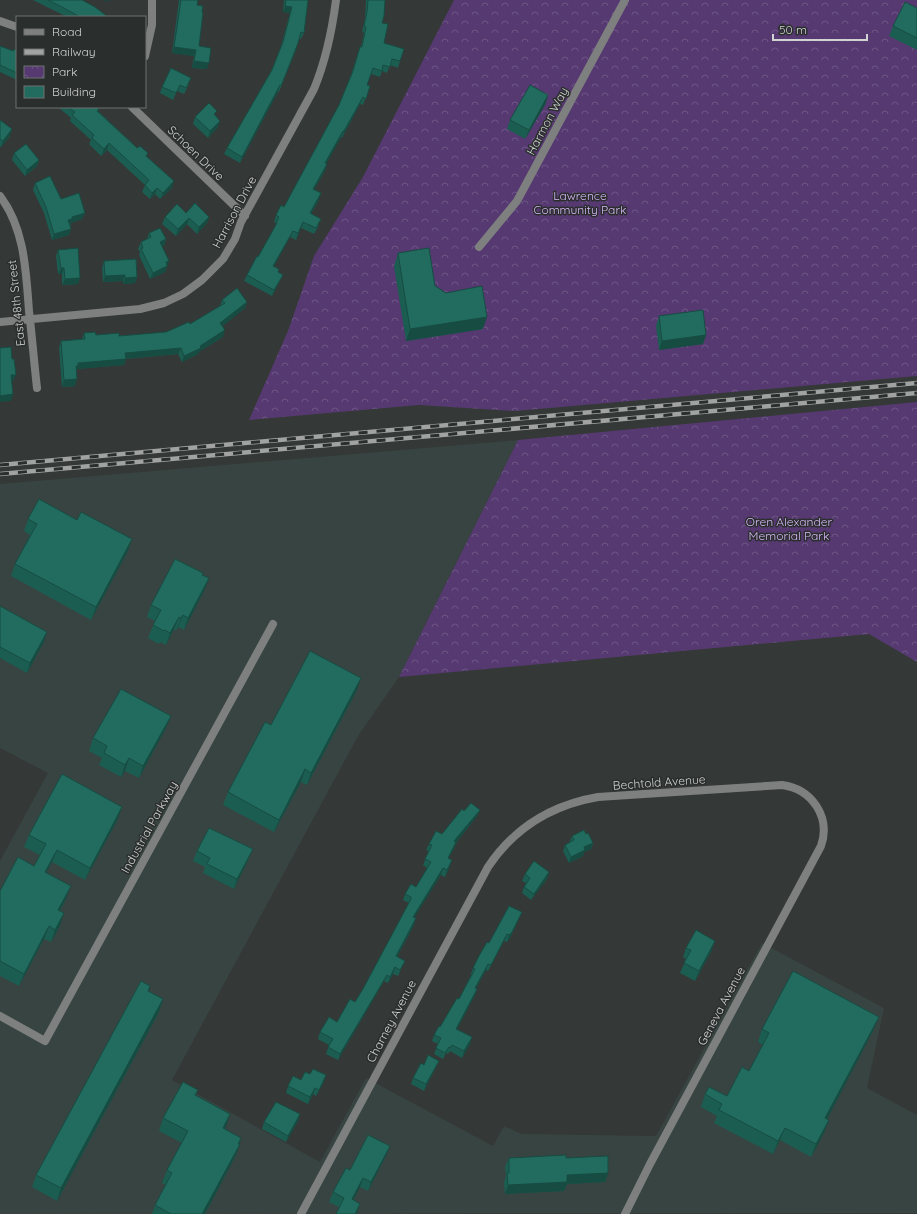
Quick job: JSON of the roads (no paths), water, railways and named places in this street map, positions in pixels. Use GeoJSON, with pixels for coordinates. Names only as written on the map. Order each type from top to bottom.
{"type":"FeatureCollection","features":[{"type":"Feature","properties":{"kind":"street"},"geometry":{"type":"LineString","coordinates":[[146,52],[152,25],[152,0]]}},
{"type":"Feature","properties":{"kind":"street","name":"Harrison Drive"},"geometry":{"type":"LineString","coordinates":[[0,322],[140,309],[164,303],[183,294],[202,280],[223,259],[235,239],[245,216],[316,84],[329,45],[336,0]]}},
{"type":"Feature","properties":{"kind":"street","name":"Harmon Way"},"geometry":{"type":"LineString","coordinates":[[479,247],[517,201],[625,0]]}},
{"type":"Feature","properties":{"kind":"street"},"geometry":{"type":"LineString","coordinates":[[0,22],[16,27]]}},
{"type":"Feature","properties":{"kind":"street","name":"Schoen Drive"},"geometry":{"type":"LineString","coordinates":[[133,108],[245,216]]}},
{"type":"Feature","properties":{"kind":"street","name":"East 48th Street"},"geometry":{"type":"LineString","coordinates":[[0,196],[13,220],[21,242],[26,265],[37,388]]}},
{"type":"Feature","properties":{"kind":"street","name":"Industrial Parkway"},"geometry":{"type":"LineString","coordinates":[[0,1016],[46,1041],[273,624]]}},
{"type":"Feature","properties":{"kind":"street","name":"Bechtold Avenue"},"geometry":{"type":"LineString","coordinates":[[507,842],[527,825],[547,812],[569,803],[598,797],[782,785],[800,790],[811,799],[817,807]]}},
{"type":"Feature","properties":{"kind":"street","name":"Geneva Avenue"},"geometry":{"type":"LineString","coordinates":[[625,1214],[650,1164],[819,850],[824,829],[817,807]]}},
{"type":"Feature","properties":{"kind":"street","name":"Charney Avenue"},"geometry":{"type":"LineString","coordinates":[[301,1214],[488,867],[507,842]]}},
{"type":"Feature","properties":{"kind":"railway"},"geometry":{"type":"LineString","coordinates":[[0,465],[917,383]]}},
{"type":"Feature","properties":{"kind":"railway"},"geometry":{"type":"LineString","coordinates":[[0,474],[917,393]]}},
{"type":"Feature","properties":{"kind":"park label","name":"Lawrence Community Park"},"geometry":{"type":"Point","coordinates":[580,202]}},
{"type":"Feature","properties":{"kind":"park label","name":"Oren Alexander Memorial Park"},"geometry":{"type":"Point","coordinates":[789,528]}}]}
